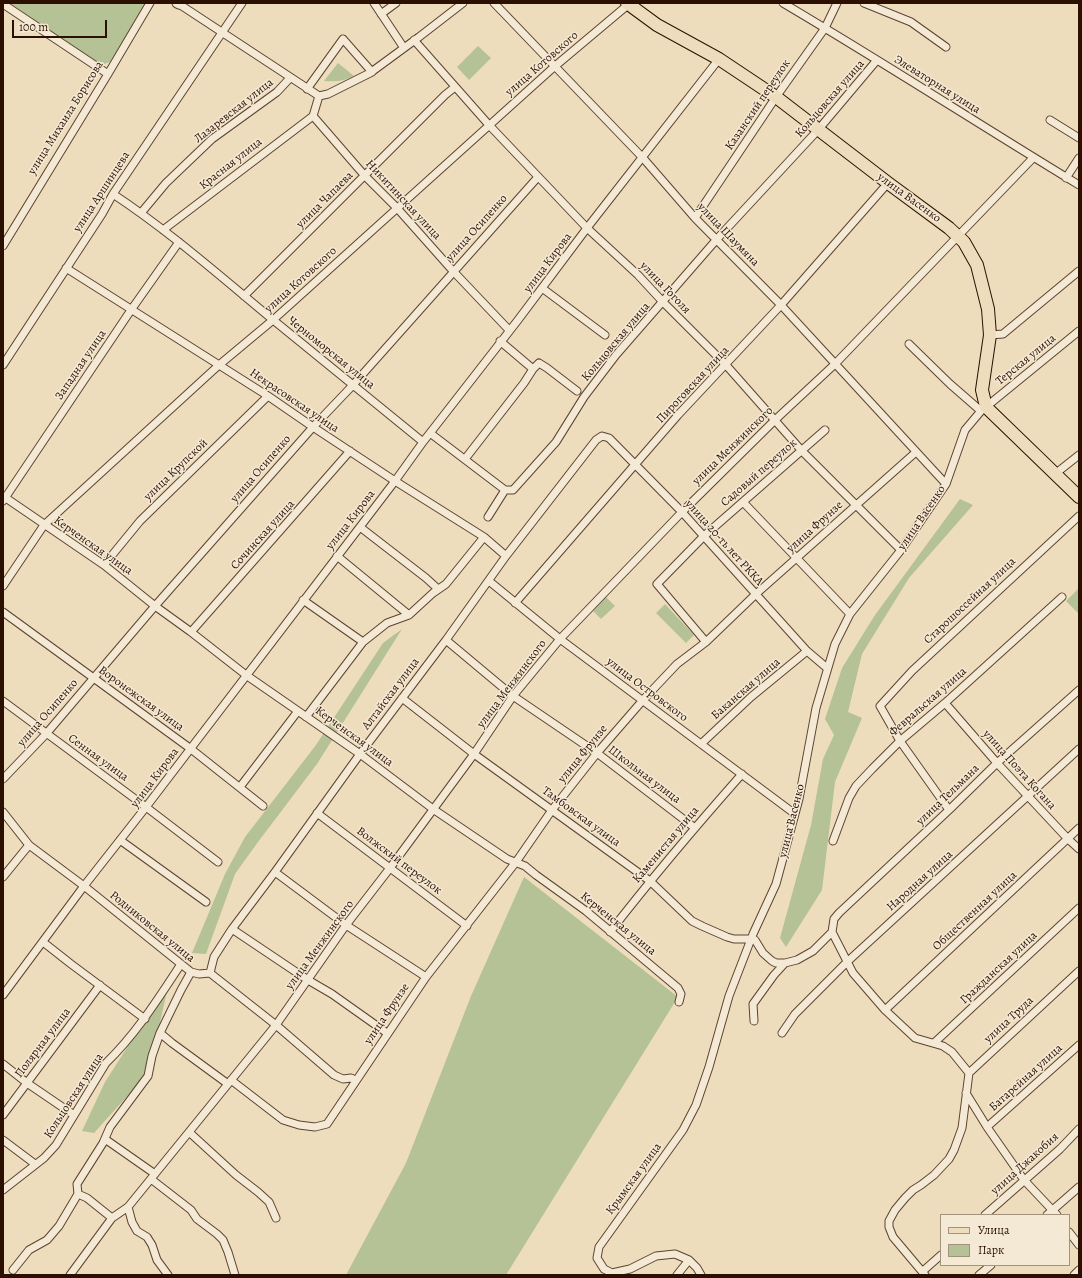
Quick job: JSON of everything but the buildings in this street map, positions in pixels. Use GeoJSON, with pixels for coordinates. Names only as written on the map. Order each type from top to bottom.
{"type":"FeatureCollection","features":[{"type":"Feature","properties":{"kind":"main road","name":"улица Васенко"},"geometry":{"type":"LineString","coordinates":[[628,4],[657,25],[718,60],[776,97],[949,228],[964,242],[977,265],[988,309],[990,335],[982,390],[984,409]]}},
{"type":"Feature","properties":{"kind":"main road"},"geometry":{"type":"LineString","coordinates":[[984,409],[1079,497]]}},
{"type":"Feature","properties":{"kind":"street","name":"улица Михаила Борисова"},"geometry":{"type":"LineString","coordinates":[[3,246],[150,3]]}},
{"type":"Feature","properties":{"kind":"street"},"geometry":{"type":"LineString","coordinates":[[179,3],[319,96],[328,94],[372,72],[463,3]]}},
{"type":"Feature","properties":{"kind":"street","name":"улица Аршинцева"},"geometry":{"type":"LineString","coordinates":[[3,365],[102,214],[113,194],[242,3]]}},
{"type":"Feature","properties":{"kind":"street"},"geometry":{"type":"LineString","coordinates":[[374,3],[404,48]]}},
{"type":"Feature","properties":{"kind":"street"},"geometry":{"type":"LineString","coordinates":[[381,14],[396,3]]}},
{"type":"Feature","properties":{"kind":"street","name":"улица Шаумяна"},"geometry":{"type":"LineString","coordinates":[[494,3],[642,158],[695,218],[781,305],[946,484]]}},
{"type":"Feature","properties":{"kind":"street","name":"Элеваторная улица"},"geometry":{"type":"LineString","coordinates":[[782,3],[1079,185]]}},
{"type":"Feature","properties":{"kind":"street","name":"Казанский переулок"},"geometry":{"type":"LineString","coordinates":[[695,218],[824,28],[837,3]]}},
{"type":"Feature","properties":{"kind":"street"},"geometry":{"type":"LineString","coordinates":[[864,3],[911,22],[946,47]]}},
{"type":"Feature","properties":{"kind":"street"},"geometry":{"type":"LineString","coordinates":[[3,4],[108,74]]}},
{"type":"Feature","properties":{"kind":"street","name":"улица Котовского"},"geometry":{"type":"LineString","coordinates":[[3,586],[44,525],[219,365],[273,320],[554,67],[628,4]]}},
{"type":"Feature","properties":{"kind":"street"},"geometry":{"type":"LineString","coordinates":[[307,89],[343,39],[372,72]]}},
{"type":"Feature","properties":{"kind":"street","name":"улица Гоголя"},"geometry":{"type":"LineString","coordinates":[[414,40],[538,177],[587,228],[638,275],[726,365],[802,451],[902,550]]}},
{"type":"Feature","properties":{"kind":"street","name":"улица Кирова"},"geometry":{"type":"LineString","coordinates":[[3,994],[84,886],[360,527],[500,341],[718,60]]}},
{"type":"Feature","properties":{"kind":"street","name":"Кольцовская улица"},"geometry":{"type":"LineString","coordinates":[[489,515],[505,490],[512,490],[556,442],[584,397],[616,355],[717,239],[818,130],[877,60]]}},
{"type":"Feature","properties":{"kind":"street","name":"Лазаревская улица"},"geometry":{"type":"LineString","coordinates":[[141,213],[166,183],[212,139],[277,92],[290,78]]}},
{"type":"Feature","properties":{"kind":"street","name":"улица Чапаева"},"geometry":{"type":"LineString","coordinates":[[244,296],[445,95],[456,87]]}},
{"type":"Feature","properties":{"kind":"street"},"geometry":{"type":"LineString","coordinates":[[313,116],[319,96]]}},
{"type":"Feature","properties":{"kind":"street","name":"Никитинская улица"},"geometry":{"type":"LineString","coordinates":[[313,116],[365,176],[397,208],[453,271],[510,330]]}},
{"type":"Feature","properties":{"kind":"street","name":"Красная улица"},"geometry":{"type":"LineString","coordinates":[[163,230],[313,116]]}},
{"type":"Feature","properties":{"kind":"street"},"geometry":{"type":"LineString","coordinates":[[1050,120],[1079,138]]}},
{"type":"Feature","properties":{"kind":"street","name":"улица Менжинского"},"geometry":{"type":"LineString","coordinates":[[70,1275],[112,1218],[128,1207],[276,1025],[346,925],[474,754],[513,696],[560,639],[682,512],[775,420],[835,364],[1033,158]]}},
{"type":"Feature","properties":{"kind":"street"},"geometry":{"type":"LineString","coordinates":[[1066,178],[1079,158]]}},
{"type":"Feature","properties":{"kind":"street","name":"улица Осипенко"},"geometry":{"type":"LineString","coordinates":[[3,779],[46,734],[155,606],[313,427],[353,385],[538,177]]}},
{"type":"Feature","properties":{"kind":"street","name":"Пироговская улица"},"geometry":{"type":"LineString","coordinates":[[515,603],[678,415],[781,305],[888,183]]}},
{"type":"Feature","properties":{"kind":"street","name":"Черноморская улица"},"geometry":{"type":"LineString","coordinates":[[113,194],[179,242],[423,442]]}},
{"type":"Feature","properties":{"kind":"street","name":"Западная улица"},"geometry":{"type":"LineString","coordinates":[[4,499],[131,310],[179,242]]}},
{"type":"Feature","properties":{"kind":"street","name":"Некрасовская улица"},"geometry":{"type":"LineString","coordinates":[[66,268],[268,396],[395,481],[484,537],[506,556]]}},
{"type":"Feature","properties":{"kind":"street"},"geometry":{"type":"LineString","coordinates":[[990,335],[1003,334],[1079,271]]}},
{"type":"Feature","properties":{"kind":"street"},"geometry":{"type":"LineString","coordinates":[[542,288],[605,335]]}},
{"type":"Feature","properties":{"kind":"street","name":"Терская улица"},"geometry":{"type":"LineString","coordinates":[[984,409],[1079,331]]}},
{"type":"Feature","properties":{"kind":"street"},"geometry":{"type":"LineString","coordinates":[[500,341],[533,369]]}},
{"type":"Feature","properties":{"kind":"street"},"geometry":{"type":"LineString","coordinates":[[909,344],[950,384],[984,409]]}},
{"type":"Feature","properties":{"kind":"street"},"geometry":{"type":"LineString","coordinates":[[465,459],[539,363],[578,391]]}},
{"type":"Feature","properties":{"kind":"street","name":"улица Крупской"},"geometry":{"type":"LineString","coordinates":[[104,565],[140,521],[268,396]]}},
{"type":"Feature","properties":{"kind":"street","name":"улица Васенко"},"geometry":{"type":"LineString","coordinates":[[728,996],[751,939],[776,884],[799,799],[816,708],[835,644],[850,614],[902,550],[946,484],[965,430],[984,409]]}},
{"type":"Feature","properties":{"kind":"street","name":"Садовый переулок"},"geometry":{"type":"LineString","coordinates":[[706,642],[657,584],[704,536],[825,430]]}},
{"type":"Feature","properties":{"kind":"street"},"geometry":{"type":"LineString","coordinates":[[430,433],[505,490]]}},
{"type":"Feature","properties":{"kind":"street","name":"улица 20-ть лет РККА"},"geometry":{"type":"LineString","coordinates":[[602,436],[610,438],[682,512],[806,651],[827,668]]}},
{"type":"Feature","properties":{"kind":"street","name":"Алтайская улица"},"geometry":{"type":"LineString","coordinates":[[210,973],[214,957],[232,929],[360,754],[446,640],[506,556],[596,440],[602,436]]}},
{"type":"Feature","properties":{"kind":"street","name":"Сочинская улица"},"geometry":{"type":"LineString","coordinates":[[191,632],[350,451]]}},
{"type":"Feature","properties":{"kind":"street","name":"улица Фрунзе"},"geometry":{"type":"LineString","coordinates":[[230,1082],[283,1120],[299,1125],[315,1127],[327,1124],[355,1080],[426,977],[516,862],[552,810],[597,753],[643,700],[677,664],[706,642],[756,594],[916,452]]}},
{"type":"Feature","properties":{"kind":"street"},"geometry":{"type":"LineString","coordinates":[[1055,474],[1079,455]]}},
{"type":"Feature","properties":{"kind":"street","name":"Керченская улица"},"geometry":{"type":"LineString","coordinates":[[4,499],[104,565],[246,675],[360,754],[433,810],[507,859],[525,866],[586,912],[678,988],[681,994],[679,1002]]}},
{"type":"Feature","properties":{"kind":"street"},"geometry":{"type":"LineString","coordinates":[[743,502],[850,614]]}},
{"type":"Feature","properties":{"kind":"street","name":"Старошоссейная улица"},"geometry":{"type":"LineString","coordinates":[[900,741],[880,706],[912,671],[1079,516]]}},
{"type":"Feature","properties":{"kind":"street"},"geometry":{"type":"LineString","coordinates":[[360,527],[438,589]]}},
{"type":"Feature","properties":{"kind":"street"},"geometry":{"type":"LineString","coordinates":[[306,717],[364,642],[387,623],[409,615],[433,593],[446,584],[484,537]]}},
{"type":"Feature","properties":{"kind":"street"},"geometry":{"type":"LineString","coordinates":[[337,556],[409,615]]}},
{"type":"Feature","properties":{"kind":"street","name":"улица Островского"},"geometry":{"type":"LineString","coordinates":[[489,581],[560,639],[795,814]]}},
{"type":"Feature","properties":{"kind":"street","name":"Февральская улица"},"geometry":{"type":"LineString","coordinates":[[832,841],[849,798],[856,786],[900,741],[945,703],[1062,597]]}},
{"type":"Feature","properties":{"kind":"street"},"geometry":{"type":"LineString","coordinates":[[303,600],[364,642]]}},
{"type":"Feature","properties":{"kind":"street","name":"Воронежская улица"},"geometry":{"type":"LineString","coordinates":[[3,612],[190,748],[263,806]]}},
{"type":"Feature","properties":{"kind":"street","name":"Школьная улица"},"geometry":{"type":"LineString","coordinates":[[446,640],[513,696],[597,753],[695,828]]}},
{"type":"Feature","properties":{"kind":"street","name":"Баканская улица"},"geometry":{"type":"LineString","coordinates":[[701,744],[751,698],[806,651]]}},
{"type":"Feature","properties":{"kind":"street","name":"улица Тельмана"},"geometry":{"type":"LineString","coordinates":[[832,932],[834,919],[839,913],[950,810],[997,763],[1079,690]]}},
{"type":"Feature","properties":{"kind":"street","name":"Тамбовская улица"},"geometry":{"type":"LineString","coordinates":[[402,698],[474,754],[650,881],[692,920],[730,938],[751,939]]}},
{"type":"Feature","properties":{"kind":"street","name":"Сенная улица"},"geometry":{"type":"LineString","coordinates":[[3,701],[218,862]]}},
{"type":"Feature","properties":{"kind":"street","name":"улица Поэта Когана"},"geometry":{"type":"LineString","coordinates":[[945,703],[997,763],[1079,849]]}},
{"type":"Feature","properties":{"kind":"street"},"geometry":{"type":"LineString","coordinates":[[240,787],[298,711]]}},
{"type":"Feature","properties":{"kind":"street"},"geometry":{"type":"LineString","coordinates":[[900,741],[950,810]]}},
{"type":"Feature","properties":{"kind":"street","name":"Народная улица"},"geometry":{"type":"LineString","coordinates":[[782,1033],[795,1014],[847,962],[1079,749]]}},
{"type":"Feature","properties":{"kind":"street","name":"Каменистая улица"},"geometry":{"type":"LineString","coordinates":[[610,932],[650,881],[742,774]]}},
{"type":"Feature","properties":{"kind":"street","name":"Родниковская улица"},"geometry":{"type":"LineString","coordinates":[[3,812],[29,845],[84,886],[191,972],[199,974],[210,973]]}},
{"type":"Feature","properties":{"kind":"street","name":"Волжский переулок"},"geometry":{"type":"LineString","coordinates":[[317,813],[467,926]]}},
{"type":"Feature","properties":{"kind":"street","name":"Общественная улица"},"geometry":{"type":"LineString","coordinates":[[885,1010],[1079,828]]}},
{"type":"Feature","properties":{"kind":"street"},"geometry":{"type":"LineString","coordinates":[[120,840],[206,902]]}},
{"type":"Feature","properties":{"kind":"street"},"geometry":{"type":"LineString","coordinates":[[3,877],[29,845]]}},
{"type":"Feature","properties":{"kind":"street"},"geometry":{"type":"LineString","coordinates":[[275,872],[346,925],[426,977]]}},
{"type":"Feature","properties":{"kind":"street","name":"Гражданская улица"},"geometry":{"type":"LineString","coordinates":[[934,1043],[1079,908]]}},
{"type":"Feature","properties":{"kind":"street"},"geometry":{"type":"LineString","coordinates":[[232,929],[308,980],[332,994],[387,1033]]}},
{"type":"Feature","properties":{"kind":"street"},"geometry":{"type":"LineString","coordinates":[[751,939],[755,940],[763,953],[772,961],[776,963],[785,963],[797,960],[813,951],[832,932],[853,973],[885,1010],[915,1038],[942,1046],[952,1052],[969,1073],[962,1128],[954,1150],[949,1159],[934,1175],[913,1190],[895,1210],[889,1221],[889,1227],[893,1237],[924,1273],[940,1256]]}},
{"type":"Feature","properties":{"kind":"street"},"geometry":{"type":"LineString","coordinates":[[43,942],[145,1019]]}},
{"type":"Feature","properties":{"kind":"street"},"geometry":{"type":"LineString","coordinates":[[754,1021],[753,1004],[774,975],[785,963]]}},
{"type":"Feature","properties":{"kind":"street","name":"Кольцовская улица"},"geometry":{"type":"LineString","coordinates":[[3,1190],[44,1158],[56,1144],[106,1063],[145,1019],[181,964]]}},
{"type":"Feature","properties":{"kind":"street","name":"улица Труда"},"geometry":{"type":"LineString","coordinates":[[969,1073],[1079,971]]}},
{"type":"Feature","properties":{"kind":"street"},"geometry":{"type":"LineString","coordinates":[[13,1270],[28,1250],[47,1240],[59,1226],[78,1194],[77,1184],[110,1127],[148,1076],[152,1056],[160,1033],[180,990],[191,972]]}},
{"type":"Feature","properties":{"kind":"street"},"geometry":{"type":"LineString","coordinates":[[210,973],[276,1025],[334,1075],[343,1079],[351,1078],[355,1080]]}},
{"type":"Feature","properties":{"kind":"street","name":"Полярная улица"},"geometry":{"type":"LineString","coordinates":[[3,1115],[100,985]]}},
{"type":"Feature","properties":{"kind":"street","name":"Крымская улица"},"geometry":{"type":"LineString","coordinates":[[689,1260],[675,1254],[656,1256],[630,1269],[612,1273],[604,1268],[598,1258],[599,1247],[683,1130],[696,1105],[709,1067],[728,996]]}},
{"type":"Feature","properties":{"kind":"street"},"geometry":{"type":"LineString","coordinates":[[160,1033],[172,1043],[230,1082]]}},
{"type":"Feature","properties":{"kind":"street","name":"Батарейная улица"},"geometry":{"type":"LineString","coordinates":[[987,1127],[1079,1045]]}},
{"type":"Feature","properties":{"kind":"street"},"geometry":{"type":"LineString","coordinates":[[3,1064],[27,1083],[74,1114]]}},
{"type":"Feature","properties":{"kind":"street"},"geometry":{"type":"LineString","coordinates":[[966,1093],[987,1127],[1024,1180],[1052,1213],[1079,1187]]}},
{"type":"Feature","properties":{"kind":"street","name":"улица Джакобия"},"geometry":{"type":"LineString","coordinates":[[986,1214],[1060,1149],[1079,1129]]}},
{"type":"Feature","properties":{"kind":"street"},"geometry":{"type":"LineString","coordinates":[[189,1132],[236,1175],[269,1202],[276,1218]]}},
{"type":"Feature","properties":{"kind":"street"},"geometry":{"type":"LineString","coordinates":[[104,1139],[153,1176],[191,1210],[197,1219],[223,1240],[235,1275]]}},
{"type":"Feature","properties":{"kind":"street"},"geometry":{"type":"LineString","coordinates":[[3,1140],[35,1164]]}},
{"type":"Feature","properties":{"kind":"street"},"geometry":{"type":"LineString","coordinates":[[78,1194],[87,1198],[112,1218]]}},
{"type":"Feature","properties":{"kind":"street"},"geometry":{"type":"LineString","coordinates":[[128,1207],[132,1222],[138,1231],[147,1237],[158,1260],[168,1275]]}},
{"type":"Feature","properties":{"kind":"street"},"geometry":{"type":"LineString","coordinates":[[1070,1233],[1079,1245]]}},
{"type":"Feature","properties":{"kind":"street"},"geometry":{"type":"LineString","coordinates":[[677,1275],[689,1260],[697,1268],[701,1275]]}},
{"type":"Feature","properties":{"kind":"street"},"geometry":{"type":"LineString","coordinates":[[979,1275],[990,1266]]}},
{"type":"Feature","properties":{"kind":"street"},"geometry":{"type":"LineString","coordinates":[[1074,1275],[1079,1270]]}},
{"type":"Feature","properties":{"kind":"green space"},"geometry":{"type":"Polygon","coordinates":[[[10,3],[148,3],[110,62],[101,65],[10,3]]]}},
{"type":"Feature","properties":{"kind":"green space"},"geometry":{"type":"Polygon","coordinates":[[[478,46],[491,58],[469,80],[457,67],[478,46]]]}},
{"type":"Feature","properties":{"kind":"green space"},"geometry":{"type":"Polygon","coordinates":[[[338,63],[354,76],[339,81],[324,81],[338,63]]]}},
{"type":"Feature","properties":{"kind":"green space"},"geometry":{"type":"Polygon","coordinates":[[[960,499],[973,505],[909,578],[862,654],[848,712],[862,718],[835,782],[822,890],[786,947],[780,938],[811,825],[823,759],[834,735],[825,719],[842,668],[875,615],[960,499]]]}},
{"type":"Feature","properties":{"kind":"green space"},"geometry":{"type":"Polygon","coordinates":[[[1079,588],[1079,614],[1066,601],[1079,588]]]}},
{"type":"Feature","properties":{"kind":"green space"},"geometry":{"type":"Polygon","coordinates":[[[606,597],[615,606],[601,619],[593,611],[606,597]]]}},
{"type":"Feature","properties":{"kind":"green space"},"geometry":{"type":"Polygon","coordinates":[[[665,604],[694,635],[686,643],[656,613],[665,604]]]}},
{"type":"Feature","properties":{"kind":"green space"},"geometry":{"type":"Polygon","coordinates":[[[402,629],[317,764],[235,874],[206,954],[192,953],[225,874],[245,837],[316,745],[383,643],[402,629]]]}},
{"type":"Feature","properties":{"kind":"green space"},"geometry":{"type":"Polygon","coordinates":[[[524,877],[678,997],[506,1275],[346,1275],[406,1163],[471,996],[524,877]]]}},
{"type":"Feature","properties":{"kind":"green space"},"geometry":{"type":"Polygon","coordinates":[[[169,982],[149,1072],[94,1133],[82,1131],[105,1082],[169,982]]]}}]}
